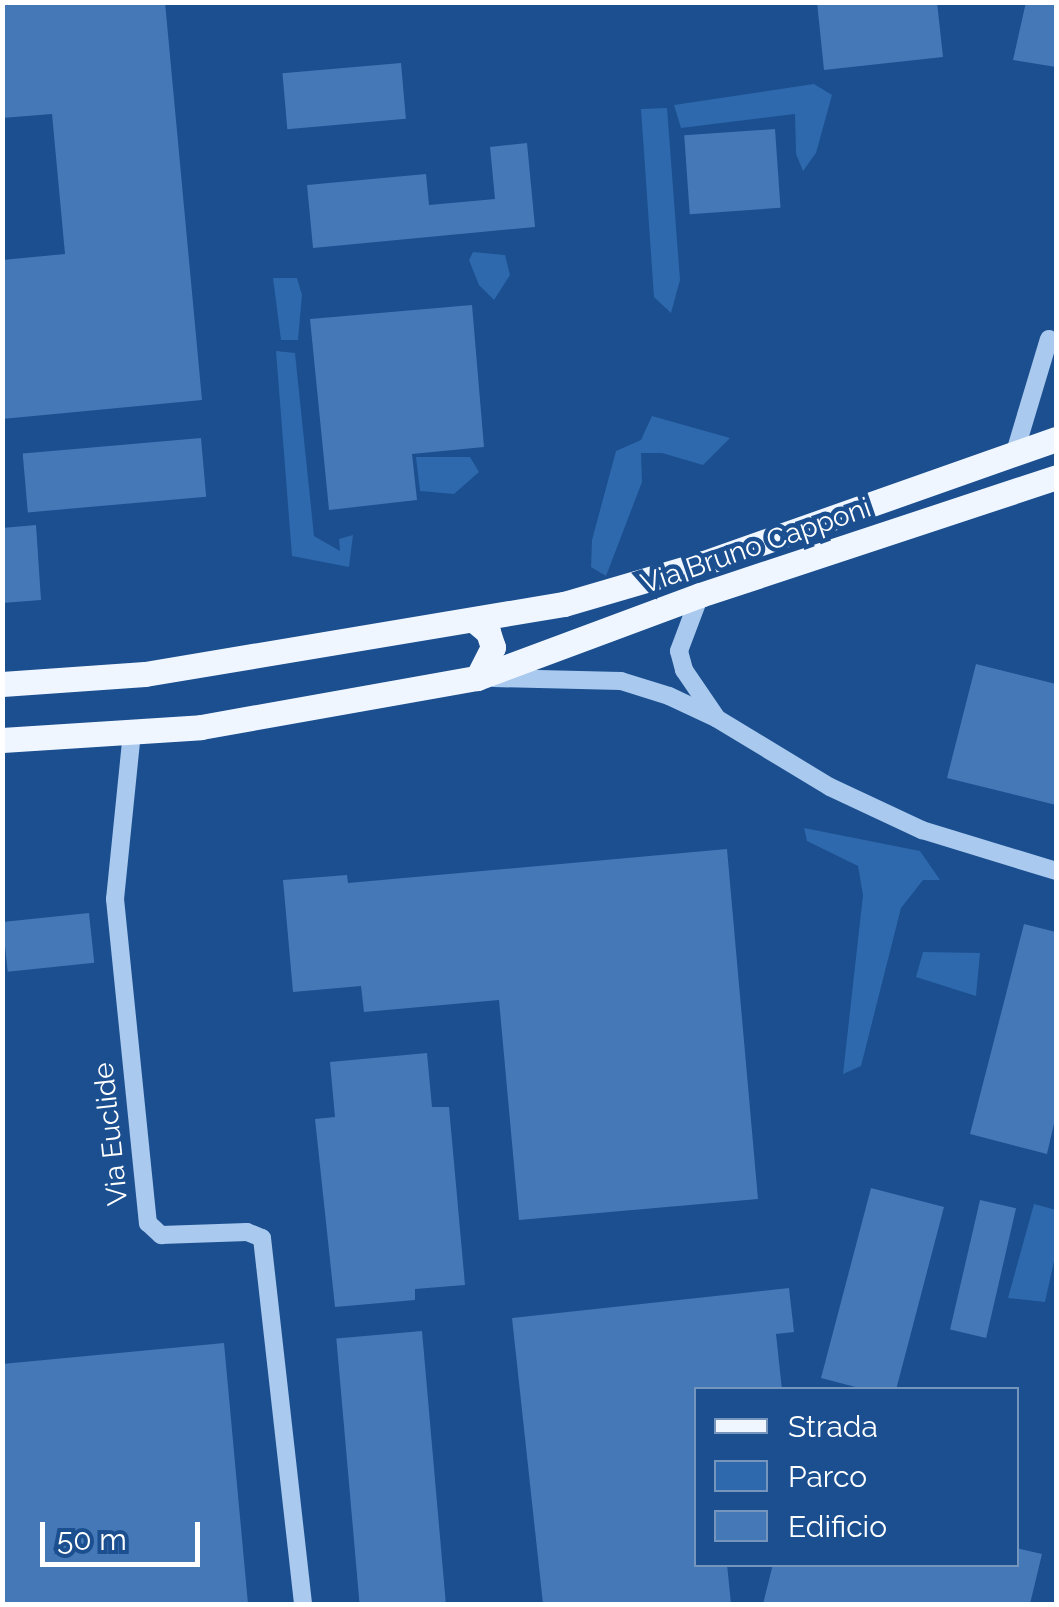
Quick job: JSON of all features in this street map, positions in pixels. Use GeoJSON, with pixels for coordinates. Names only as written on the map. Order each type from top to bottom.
{"type":"FeatureCollection","features":[{"type":"Feature","properties":{"kind":"main road","name":"Via Bruno Capponi"},"geometry":{"type":"LineString","coordinates":[[2,684],[145,674],[476,622],[564,604],[704,563],[1056,439]]}},
{"type":"Feature","properties":{"kind":"main road","name":"Via Bruno Capponi"},"geometry":{"type":"LineString","coordinates":[[2,740],[201,727],[477,678],[700,595],[1056,477]]}},
{"type":"Feature","properties":{"kind":"main road"},"geometry":{"type":"LineString","coordinates":[[476,622],[488,632],[493,647],[477,678]]}},
{"type":"Feature","properties":{"kind":"street"},"geometry":{"type":"LineString","coordinates":[[1015,452],[1049,339]]}},
{"type":"Feature","properties":{"kind":"street"},"geometry":{"type":"LineString","coordinates":[[700,595],[679,650],[684,670],[716,718]]}},
{"type":"Feature","properties":{"kind":"street"},"geometry":{"type":"LineString","coordinates":[[477,678],[621,681],[669,696],[716,718],[830,787],[922,830],[1056,871]]}},
{"type":"Feature","properties":{"kind":"street","name":"Via Euclide"},"geometry":{"type":"LineString","coordinates":[[132,732],[115,899],[148,1224],[160,1236],[247,1232],[262,1238],[303,1604]]}},
{"type":"Feature","properties":{"kind":"green space"},"geometry":{"type":"Polygon","coordinates":[[[814,84],[832,95],[816,153],[803,171],[796,154],[795,114],[681,128],[674,105],[814,84]]]}},
{"type":"Feature","properties":{"kind":"green space"},"geometry":{"type":"Polygon","coordinates":[[[667,108],[680,280],[671,313],[654,297],[641,109],[667,108]]]}},
{"type":"Feature","properties":{"kind":"green space"},"geometry":{"type":"Polygon","coordinates":[[[473,252],[505,255],[510,275],[494,300],[479,285],[469,260],[473,252]]]}},
{"type":"Feature","properties":{"kind":"green space"},"geometry":{"type":"Polygon","coordinates":[[[273,278],[297,278],[302,295],[298,340],[281,340],[273,278]]]}},
{"type":"Feature","properties":{"kind":"green space"},"geometry":{"type":"Polygon","coordinates":[[[276,351],[295,353],[314,536],[340,551],[339,539],[353,535],[349,567],[292,556],[276,351]]]}},
{"type":"Feature","properties":{"kind":"green space"},"geometry":{"type":"Polygon","coordinates":[[[652,416],[730,438],[703,465],[662,453],[641,453],[642,482],[606,576],[591,567],[592,540],[616,451],[641,440],[652,416]]]}},
{"type":"Feature","properties":{"kind":"green space"},"geometry":{"type":"Polygon","coordinates":[[[416,457],[470,457],[479,472],[454,494],[420,491],[416,457]]]}},
{"type":"Feature","properties":{"kind":"green space"},"geometry":{"type":"Polygon","coordinates":[[[804,828],[920,851],[940,880],[923,880],[901,908],[861,1066],[843,1074],[863,895],[858,866],[807,841],[804,828]]]}},
{"type":"Feature","properties":{"kind":"green space"},"geometry":{"type":"Polygon","coordinates":[[[923,952],[980,953],[976,996],[916,977],[923,952]]]}},
{"type":"Feature","properties":{"kind":"green space"},"geometry":{"type":"Polygon","coordinates":[[[1034,1204],[1056,1210],[1056,1252],[1045,1302],[1008,1298],[1034,1204]]]}},
{"type":"Feature","properties":{"kind":"building"},"geometry":{"type":"Polygon","coordinates":[[[2,2],[165,2],[202,400],[2,419],[2,260],[65,254],[52,114],[2,118],[2,2]]]}},
{"type":"Feature","properties":{"kind":"building"},"geometry":{"type":"Polygon","coordinates":[[[817,2],[937,2],[943,57],[824,70],[817,2]]]}},
{"type":"Feature","properties":{"kind":"building"},"geometry":{"type":"Polygon","coordinates":[[[1026,2],[1056,2],[1056,67],[1013,60],[1026,2]]]}},
{"type":"Feature","properties":{"kind":"building"},"geometry":{"type":"Polygon","coordinates":[[[401,63],[406,119],[287,129],[282,73],[401,63]]]}},
{"type":"Feature","properties":{"kind":"building"},"geometry":{"type":"Polygon","coordinates":[[[775,129],[781,208],[690,214],[684,135],[775,129]]]}},
{"type":"Feature","properties":{"kind":"building"},"geometry":{"type":"Polygon","coordinates":[[[527,143],[535,227],[313,248],[307,185],[426,174],[429,205],[495,199],[490,147],[527,143]]]}},
{"type":"Feature","properties":{"kind":"building"},"geometry":{"type":"Polygon","coordinates":[[[472,305],[484,447],[412,454],[417,500],[329,510],[310,319],[472,305]]]}},
{"type":"Feature","properties":{"kind":"building"},"geometry":{"type":"Polygon","coordinates":[[[201,438],[206,497],[28,512],[23,454],[201,438]]]}},
{"type":"Feature","properties":{"kind":"building"},"geometry":{"type":"Polygon","coordinates":[[[36,525],[41,600],[2,603],[2,528],[36,525]]]}},
{"type":"Feature","properties":{"kind":"building"},"geometry":{"type":"Polygon","coordinates":[[[976,664],[1056,684],[1056,805],[947,778],[976,664]]]}},
{"type":"Feature","properties":{"kind":"building"},"geometry":{"type":"Polygon","coordinates":[[[727,849],[758,1199],[519,1220],[499,1000],[364,1012],[361,986],[293,992],[283,880],[347,875],[348,883],[727,849]]]}},
{"type":"Feature","properties":{"kind":"building"},"geometry":{"type":"Polygon","coordinates":[[[89,913],[94,963],[8,972],[2,922],[89,913]]]}},
{"type":"Feature","properties":{"kind":"building"},"geometry":{"type":"Polygon","coordinates":[[[1024,924],[1056,932],[1056,1115],[1047,1154],[970,1134],[1024,924]]]}},
{"type":"Feature","properties":{"kind":"building"},"geometry":{"type":"Polygon","coordinates":[[[427,1053],[432,1107],[449,1107],[465,1285],[415,1289],[415,1300],[335,1307],[315,1119],[335,1117],[330,1062],[427,1053]]]}},
{"type":"Feature","properties":{"kind":"building"},"geometry":{"type":"Polygon","coordinates":[[[871,1188],[944,1207],[897,1387],[856,1387],[821,1378],[871,1188]]]}},
{"type":"Feature","properties":{"kind":"building"},"geometry":{"type":"Polygon","coordinates":[[[980,1200],[1016,1208],[986,1338],[950,1330],[980,1200]]]}},
{"type":"Feature","properties":{"kind":"building"},"geometry":{"type":"Polygon","coordinates":[[[789,1288],[794,1332],[776,1334],[782,1387],[694,1387],[694,1567],[727,1567],[731,1604],[543,1604],[512,1318],[789,1288]]]}},
{"type":"Feature","properties":{"kind":"building"},"geometry":{"type":"Polygon","coordinates":[[[422,1331],[446,1604],[360,1604],[336,1338],[422,1331]]]}},
{"type":"Feature","properties":{"kind":"building"},"geometry":{"type":"Polygon","coordinates":[[[224,1343],[248,1604],[2,1604],[2,1364],[224,1343]]]}},
{"type":"Feature","properties":{"kind":"building"},"geometry":{"type":"Polygon","coordinates":[[[1019,1549],[1042,1554],[1030,1604],[763,1604],[772,1567],[1019,1567],[1019,1549]]]}}]}
